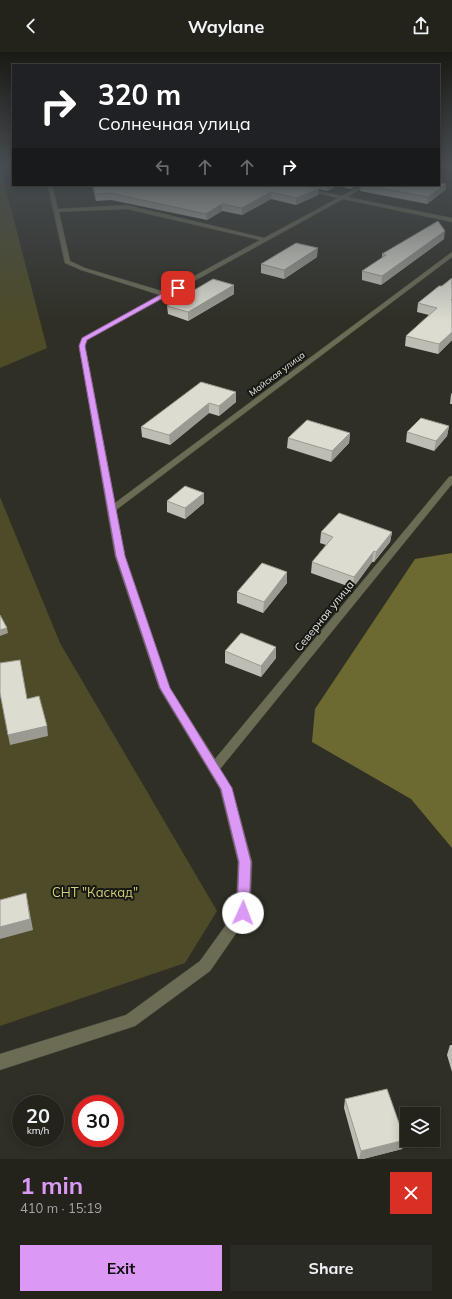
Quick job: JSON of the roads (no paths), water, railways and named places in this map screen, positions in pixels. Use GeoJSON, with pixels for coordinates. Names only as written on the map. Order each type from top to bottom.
{"type":"FeatureCollection","features":[{"type":"Feature","properties":{"kind":"street"},"geometry":{"type":"LineString","coordinates":[[57,218],[67,262],[83,269],[165,294]]}},
{"type":"Feature","properties":{"kind":"street"},"geometry":{"type":"LineString","coordinates":[[169,218],[265,240]]}},
{"type":"Feature","properties":{"kind":"street"},"geometry":{"type":"LineString","coordinates":[[0,1062],[130,1021],[205,966],[243,913],[245,862],[226,788],[165,688],[120,556],[82,346],[84,339],[306,218]]}},
{"type":"Feature","properties":{"kind":"street"},"geometry":{"type":"LineString","coordinates":[[441,218],[452,220]]}},
{"type":"Feature","properties":{"kind":"street","name":"Майская улица"},"geometry":{"type":"LineString","coordinates":[[112,509],[452,254]]}},
{"type":"Feature","properties":{"kind":"street","name":"Северная улица"},"geometry":{"type":"LineString","coordinates":[[214,768],[452,480]]}},
{"type":"Feature","properties":{"kind":"park label","name":"СНТ \"Каскад\""},"geometry":{"type":"Point","coordinates":[95,892]}}]}
